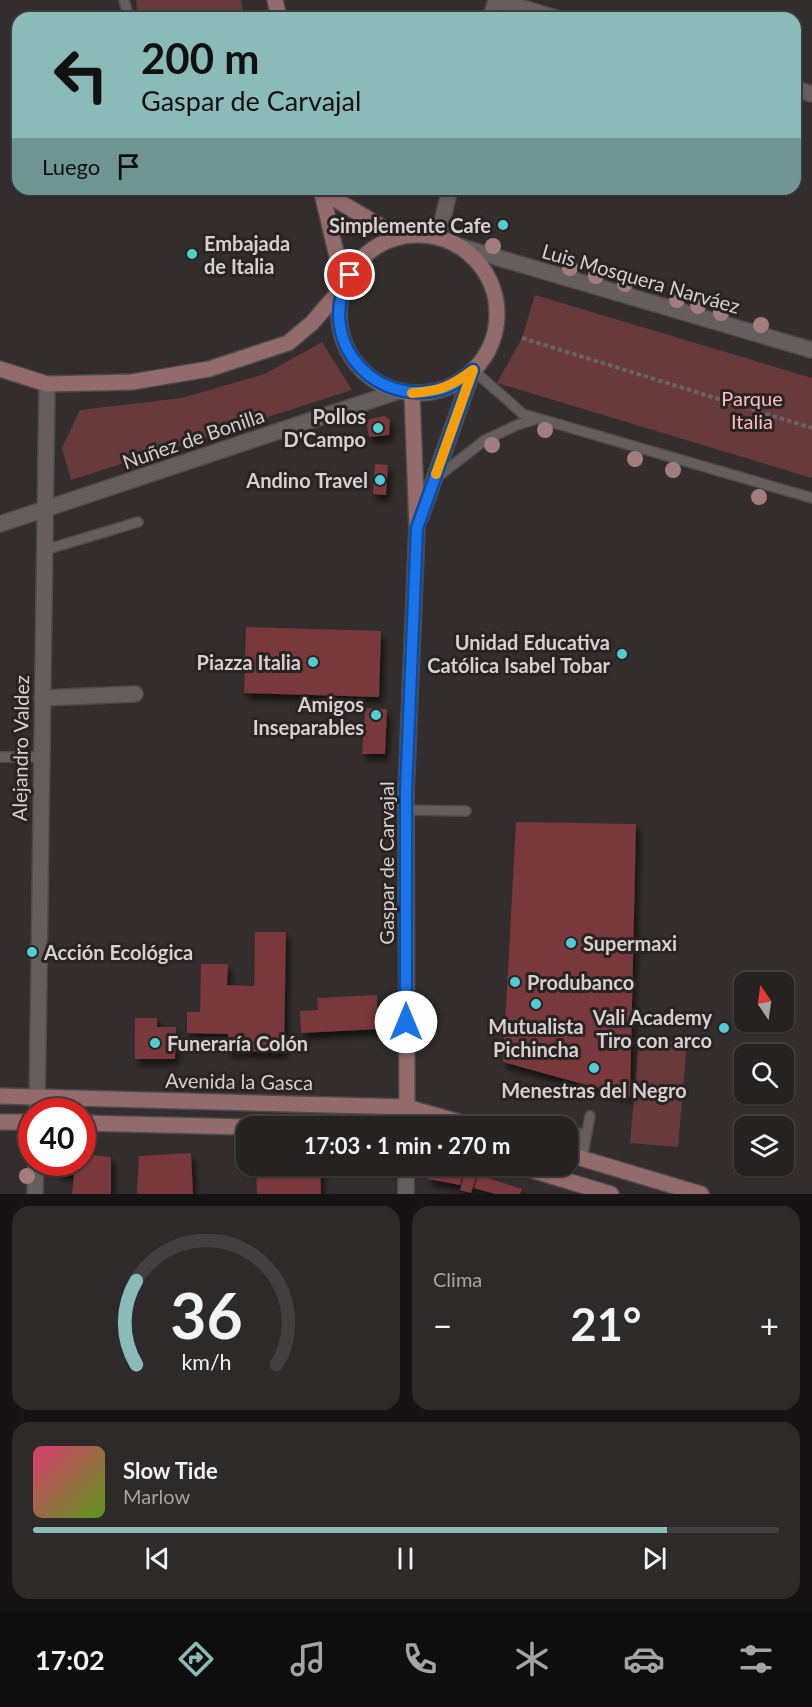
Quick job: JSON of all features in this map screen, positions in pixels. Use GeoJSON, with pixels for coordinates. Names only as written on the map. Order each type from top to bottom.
{"type":"FeatureCollection","features":[{"type":"Feature","properties":{"kind":"street"},"geometry":{"type":"LineString","coordinates":[[496,0],[536,12]]}},
{"type":"Feature","properties":{"kind":"street"},"geometry":{"type":"LineString","coordinates":[[0,369],[47,384],[132,382],[209,369],[288,343],[312,323],[344,286],[322,195]]}},
{"type":"Feature","properties":{"kind":"street"},"geometry":{"type":"LineString","coordinates":[[329,195],[399,237]]}},
{"type":"Feature","properties":{"kind":"street"},"geometry":{"type":"LineString","coordinates":[[438,237],[448,195]]}},
{"type":"Feature","properties":{"kind":"street","name":"Gaspar de Carvajal"},"geometry":{"type":"LineString","coordinates":[[418,235],[438,237],[458,246],[477,261],[490,281],[497,304],[496,328],[488,351],[473,370],[455,384],[434,391],[405,392],[374,380],[354,362],[342,339],[338,312],[344,286],[356,264],[376,247],[399,237],[418,235]]}},
{"type":"Feature","properties":{"kind":"street","name":"Luis Mosquera Narváez"},"geometry":{"type":"LineString","coordinates":[[458,246],[812,350]]}},
{"type":"Feature","properties":{"kind":"street","name":"Gaspar de Carvajal"},"geometry":{"type":"LineString","coordinates":[[417,528],[473,370]]}},
{"type":"Feature","properties":{"kind":"street","name":"Alejandro Valdez"},"geometry":{"type":"LineString","coordinates":[[37,1098],[47,384]]}},
{"type":"Feature","properties":{"kind":"street","name":"Gaspar de Carvajal"},"geometry":{"type":"LineString","coordinates":[[405,392],[417,528],[406,810],[406,1116]]}},
{"type":"Feature","properties":{"kind":"street","name":"Nuñez de Bonilla"},"geometry":{"type":"LineString","coordinates":[[0,524],[405,392]]}},
{"type":"Feature","properties":{"kind":"street"},"geometry":{"type":"LineString","coordinates":[[42,698],[135,694]]}},
{"type":"Feature","properties":{"kind":"street","name":"Avenida la Gasca"},"geometry":{"type":"LineString","coordinates":[[0,1096],[18,1100]]}},
{"type":"Feature","properties":{"kind":"street"},"geometry":{"type":"LineString","coordinates":[[162,1126],[164,1100]]}},
{"type":"Feature","properties":{"kind":"street","name":"Avenida la Gasca"},"geometry":{"type":"LineString","coordinates":[[96,1102],[164,1100],[406,1107],[438,1116]]}},
{"type":"Feature","properties":{"kind":"street"},"geometry":{"type":"LineString","coordinates":[[0,1122],[18,1122]]}},
{"type":"Feature","properties":{"kind":"street"},"geometry":{"type":"LineString","coordinates":[[96,1124],[236,1128]]}},
{"type":"Feature","properties":{"kind":"street"},"geometry":{"type":"LineString","coordinates":[[578,1157],[701,1194]]}},
{"type":"Feature","properties":{"kind":"street"},"geometry":{"type":"LineString","coordinates":[[35,1194],[36,1176]]}},
{"type":"Feature","properties":{"kind":"street"},"geometry":{"type":"LineString","coordinates":[[406,1176],[406,1194]]}},
{"type":"Feature","properties":{"kind":"street"},"geometry":{"type":"LineString","coordinates":[[551,1176],[611,1194]]}},
{"type":"Feature","properties":{"kind":"lane"},"geometry":{"type":"LineString","coordinates":[[473,370],[524,414],[812,498]]}},
{"type":"Feature","properties":{"kind":"lane"},"geometry":{"type":"LineString","coordinates":[[434,479],[485,440],[517,425],[538,419]]}},
{"type":"Feature","properties":{"kind":"lane"},"geometry":{"type":"LineString","coordinates":[[45,550],[138,522]]}},
{"type":"Feature","properties":{"kind":"lane"},"geometry":{"type":"LineString","coordinates":[[0,757],[41,757]]}},
{"type":"Feature","properties":{"kind":"lane"},"geometry":{"type":"LineString","coordinates":[[406,810],[466,811]]}},
{"type":"Feature","properties":{"kind":"lane"},"geometry":{"type":"LineString","coordinates":[[578,1146],[590,1116]]}},
{"type":"Feature","properties":{"kind":"lane"},"geometry":{"type":"LineString","coordinates":[[578,1138],[579,1133]]}},
{"type":"Feature","properties":{"kind":"path"},"geometry":{"type":"LineString","coordinates":[[522,338],[812,428]]}},
{"type":"Feature","properties":{"kind":"green space"},"geometry":{"type":"Polygon","coordinates":[[[136,0],[241,0],[244,12],[137,12],[136,0]]]}},
{"type":"Feature","properties":{"kind":"green space","name":"Parque Italia"},"geometry":{"type":"Polygon","coordinates":[[[535,295],[812,378],[812,478],[497,383],[522,338],[535,295]]]}},
{"type":"Feature","properties":{"kind":"green space"},"geometry":{"type":"Polygon","coordinates":[[[322,342],[352,390],[71,480],[62,448],[80,410],[182,398],[265,374],[322,342]]]}},
{"type":"Feature","properties":{"kind":"green space"},"geometry":{"type":"Polygon","coordinates":[[[639,1039],[687,1043],[678,1147],[630,1143],[639,1039]]]}},
{"type":"Feature","properties":{"kind":"building","name":"Pollos D'Campo"},"geometry":{"type":"Polygon","coordinates":[[[385,416],[390,420],[389,435],[369,437],[366,420],[385,416]]]}},
{"type":"Feature","properties":{"kind":"building","name":"Andino Travel"},"geometry":{"type":"Polygon","coordinates":[[[375,464],[388,465],[386,495],[373,494],[375,464]]]}},
{"type":"Feature","properties":{"kind":"building","name":"Piazza Italia"},"geometry":{"type":"Polygon","coordinates":[[[246,627],[381,631],[379,697],[244,693],[246,627]]]}},
{"type":"Feature","properties":{"kind":"building"},"geometry":{"type":"Polygon","coordinates":[[[365,708],[387,709],[385,754],[362,754],[365,708]]]}},
{"type":"Feature","properties":{"kind":"building","name":"Supermaxi"},"geometry":{"type":"Polygon","coordinates":[[[516,822],[636,824],[630,1097],[503,1062],[516,822]]]}},
{"type":"Feature","properties":{"kind":"building"},"geometry":{"type":"Polygon","coordinates":[[[255,932],[286,932],[284,1052],[228,1051],[228,1034],[187,1033],[187,1012],[200,1012],[201,964],[228,964],[227,985],[254,986],[255,932]]]}},
{"type":"Feature","properties":{"kind":"building"},"geometry":{"type":"Polygon","coordinates":[[[377,995],[378,1029],[301,1033],[300,1011],[318,1010],[317,998],[377,995]]]}},
{"type":"Feature","properties":{"kind":"building","name":"Funeraría Colón"},"geometry":{"type":"Polygon","coordinates":[[[135,1018],[157,1018],[157,1027],[176,1027],[175,1059],[135,1059],[135,1018]]]}},
{"type":"Feature","properties":{"kind":"building"},"geometry":{"type":"Polygon","coordinates":[[[191,1153],[193,1194],[137,1194],[139,1156],[191,1153]]]}},
{"type":"Feature","properties":{"kind":"building"},"geometry":{"type":"Polygon","coordinates":[[[96,1155],[111,1157],[111,1194],[72,1194],[74,1176],[96,1176],[96,1155]]]}},
{"type":"Feature","properties":{"kind":"building"},"geometry":{"type":"Polygon","coordinates":[[[256,1176],[320,1176],[321,1194],[257,1194],[256,1176]]]}},
{"type":"Feature","properties":{"kind":"building"},"geometry":{"type":"Polygon","coordinates":[[[428,1176],[462,1176],[460,1185],[428,1179],[428,1176]]]}},
{"type":"Feature","properties":{"kind":"building"},"geometry":{"type":"Polygon","coordinates":[[[464,1176],[477,1176],[471,1193],[460,1190],[464,1176]]]}},
{"type":"Feature","properties":{"kind":"building"},"geometry":{"type":"Polygon","coordinates":[[[478,1176],[481,1176],[522,1189],[520,1194],[495,1194],[474,1188],[478,1176]]]}},
{"type":"Feature","properties":{"kind":"slow traffic"},"geometry":{"type":"LineString","coordinates":[[412,393],[434,391],[455,384],[473,370],[436,474]]}},
{"type":"Feature","properties":{"kind":"place","name":"Simplemente Cafe"},"geometry":{"type":"Point","coordinates":[503,225]}},
{"type":"Feature","properties":{"kind":"place","name":"Embajada de Italia"},"geometry":{"type":"Point","coordinates":[192,254]}},
{"type":"Feature","properties":{"kind":"place","name":"Pollos D'Campo"},"geometry":{"type":"Point","coordinates":[378,428]}},
{"type":"Feature","properties":{"kind":"place","name":"Andino Travel"},"geometry":{"type":"Point","coordinates":[380,480]}},
{"type":"Feature","properties":{"kind":"place","name":"Unidad Educativa Católica Isabel Tobar"},"geometry":{"type":"Point","coordinates":[622,654]}},
{"type":"Feature","properties":{"kind":"place","name":"Piazza Italia"},"geometry":{"type":"Point","coordinates":[313,662]}},
{"type":"Feature","properties":{"kind":"place","name":"Amigos Inseparables"},"geometry":{"type":"Point","coordinates":[376,715]}},
{"type":"Feature","properties":{"kind":"place","name":"Supermaxi"},"geometry":{"type":"Point","coordinates":[571,943]}},
{"type":"Feature","properties":{"kind":"place","name":"Acción Ecológica"},"geometry":{"type":"Point","coordinates":[32,952]}},
{"type":"Feature","properties":{"kind":"place","name":"Produbanco"},"geometry":{"type":"Point","coordinates":[515,982]}},
{"type":"Feature","properties":{"kind":"place","name":"Mutualista Pichincha"},"geometry":{"type":"Point","coordinates":[536,1004]}},
{"type":"Feature","properties":{"kind":"place","name":"Vali Academy Tiro con arco"},"geometry":{"type":"Point","coordinates":[724,1028]}},
{"type":"Feature","properties":{"kind":"place","name":"Funeraría Colón"},"geometry":{"type":"Point","coordinates":[155,1043]}},
{"type":"Feature","properties":{"kind":"place","name":"Menestras del Negro"},"geometry":{"type":"Point","coordinates":[594,1068]}},
{"type":"Feature","properties":{"kind":"route"},"geometry":{"type":"LineString","coordinates":[[350,275],[344,286],[338,312],[342,339],[354,362],[374,380],[399,391],[411,393],[434,391],[455,384],[473,370],[417,528],[406,791],[406,1022]]}}]}
